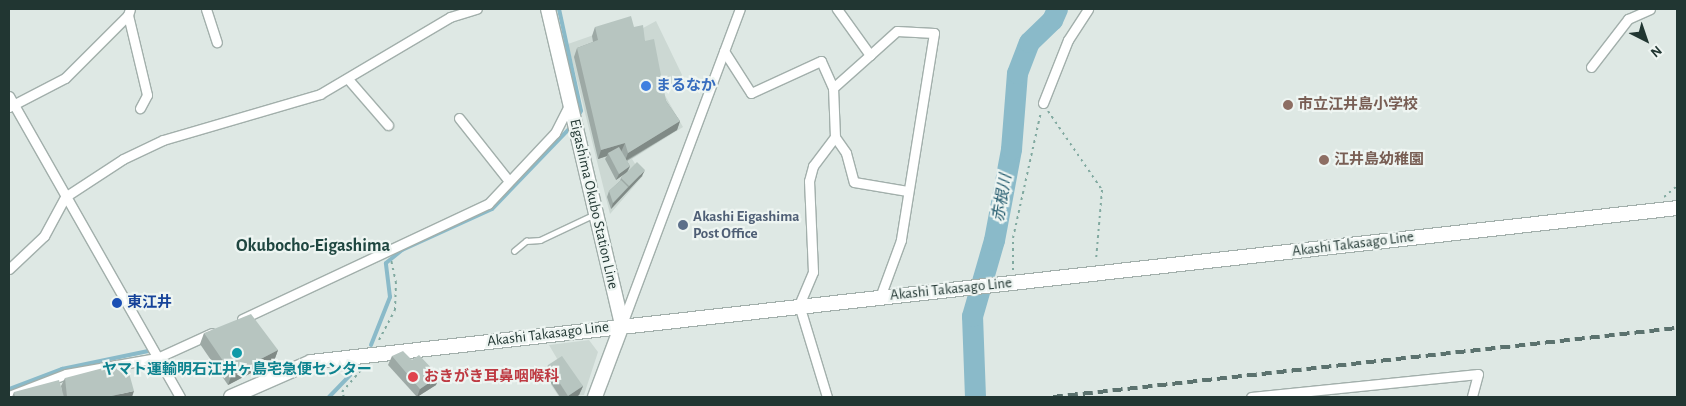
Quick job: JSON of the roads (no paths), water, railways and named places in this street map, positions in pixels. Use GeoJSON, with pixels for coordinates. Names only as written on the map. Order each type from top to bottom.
{"type":"FeatureCollection","features":[{"type":"Feature","properties":{"kind":"main road","name":"Eigashima Okubo Station Line"},"geometry":{"type":"LineString","coordinates":[[548,9],[622,325]]}},
{"type":"Feature","properties":{"kind":"main road","name":"Akashi Takasago Line"},"geometry":{"type":"LineString","coordinates":[[231,397],[311,362],[799,305],[1094,274],[1677,208]]}},
{"type":"Feature","properties":{"kind":"main road"},"geometry":{"type":"LineString","coordinates":[[595,397],[622,325]]}},
{"type":"Feature","properties":{"kind":"street"},"geometry":{"type":"LineString","coordinates":[[206,9],[217,42]]}},
{"type":"Feature","properties":{"kind":"street"},"geometry":{"type":"LineString","coordinates":[[9,270],[44,236],[65,197],[123,159],[163,140],[320,94],[450,17],[477,9]]}},
{"type":"Feature","properties":{"kind":"street"},"geometry":{"type":"LineString","coordinates":[[622,325],[740,9]]}},
{"type":"Feature","properties":{"kind":"street"},"geometry":{"type":"LineString","coordinates":[[837,9],[870,55]]}},
{"type":"Feature","properties":{"kind":"street"},"geometry":{"type":"LineString","coordinates":[[1043,103],[1068,40],[1088,9]]}},
{"type":"Feature","properties":{"kind":"street"},"geometry":{"type":"LineString","coordinates":[[1591,68],[1628,18],[1648,9]]}},
{"type":"Feature","properties":{"kind":"street"},"geometry":{"type":"LineString","coordinates":[[10,106],[65,78],[129,12]]}},
{"type":"Feature","properties":{"kind":"street"},"geometry":{"type":"LineString","coordinates":[[129,12],[147,95],[140,108]]}},
{"type":"Feature","properties":{"kind":"street"},"geometry":{"type":"LineString","coordinates":[[834,88],[897,31],[934,33],[907,191],[901,240],[880,297]]}},
{"type":"Feature","properties":{"kind":"street"},"geometry":{"type":"LineString","coordinates":[[724,51],[751,93],[821,61],[834,88],[835,137],[846,153],[854,182],[907,191]]}},
{"type":"Feature","properties":{"kind":"street"},"geometry":{"type":"LineString","coordinates":[[348,79],[388,125]]}},
{"type":"Feature","properties":{"kind":"street"},"geometry":{"type":"LineString","coordinates":[[9,96],[10,106],[65,197],[180,397]]}},
{"type":"Feature","properties":{"kind":"street"},"geometry":{"type":"LineString","coordinates":[[229,325],[390,253],[488,204],[555,133],[571,104]]}},
{"type":"Feature","properties":{"kind":"street"},"geometry":{"type":"LineString","coordinates":[[458,118],[509,181]]}},
{"type":"Feature","properties":{"kind":"street"},"geometry":{"type":"LineString","coordinates":[[827,397],[799,305],[813,272],[809,181],[813,166],[835,137]]}},
{"type":"Feature","properties":{"kind":"street"},"geometry":{"type":"LineString","coordinates":[[9,396],[66,374],[157,358],[220,329]]}},
{"type":"Feature","properties":{"kind":"street"},"geometry":{"type":"LineString","coordinates":[[1251,397],[1478,374],[1472,397]]}},
{"type":"Feature","properties":{"kind":"lane"},"geometry":{"type":"LineString","coordinates":[[514,251],[526,241],[540,240],[596,213]]}},
{"type":"Feature","properties":{"kind":"waterway"},"geometry":{"type":"LineString","coordinates":[[559,9],[581,111],[578,116]]}},
{"type":"Feature","properties":{"kind":"waterway","name":"赤根川"},"geometry":{"type":"LineString","coordinates":[[975,397],[972,316],[994,240],[1011,149],[1017,73],[1029,42],[1052,20],[1057,9]]}},
{"type":"Feature","properties":{"kind":"waterway"},"geometry":{"type":"LineString","coordinates":[[371,345],[390,297],[386,263],[402,250],[492,209],[572,126]]}},
{"type":"Feature","properties":{"kind":"waterway"},"geometry":{"type":"LineString","coordinates":[[9,389],[62,369],[153,350]]}},
{"type":"Feature","properties":{"kind":"waterway"},"geometry":{"type":"LineString","coordinates":[[329,397],[356,369]]}},
{"type":"Feature","properties":{"kind":"railway"},"geometry":{"type":"LineString","coordinates":[[1053,397],[1677,328]]}},
{"type":"Feature","properties":{"kind":"place","name":"まるなか"},"geometry":{"type":"Point","coordinates":[646,86]}},
{"type":"Feature","properties":{"kind":"place","name":"市立江井島小学校"},"geometry":{"type":"Point","coordinates":[1288,105]}},
{"type":"Feature","properties":{"kind":"place","name":"江井島幼稚園"},"geometry":{"type":"Point","coordinates":[1324,160]}},
{"type":"Feature","properties":{"kind":"place","name":"Akashi Eigashima Post Office"},"geometry":{"type":"Point","coordinates":[683,225]}},
{"type":"Feature","properties":{"kind":"place","name":"東江井"},"geometry":{"type":"Point","coordinates":[117,303]}},
{"type":"Feature","properties":{"kind":"place","name":"ヤマト運輸明石江井ヶ島宅急便センター"},"geometry":{"type":"Point","coordinates":[237,353]}},
{"type":"Feature","properties":{"kind":"place","name":"おきがき耳鼻咽喉科"},"geometry":{"type":"Point","coordinates":[413,377]}},
{"type":"Feature","properties":{"kind":"district","name":"Okubocho-Eigashima"},"geometry":{"type":"Point","coordinates":[313,246]}}]}
